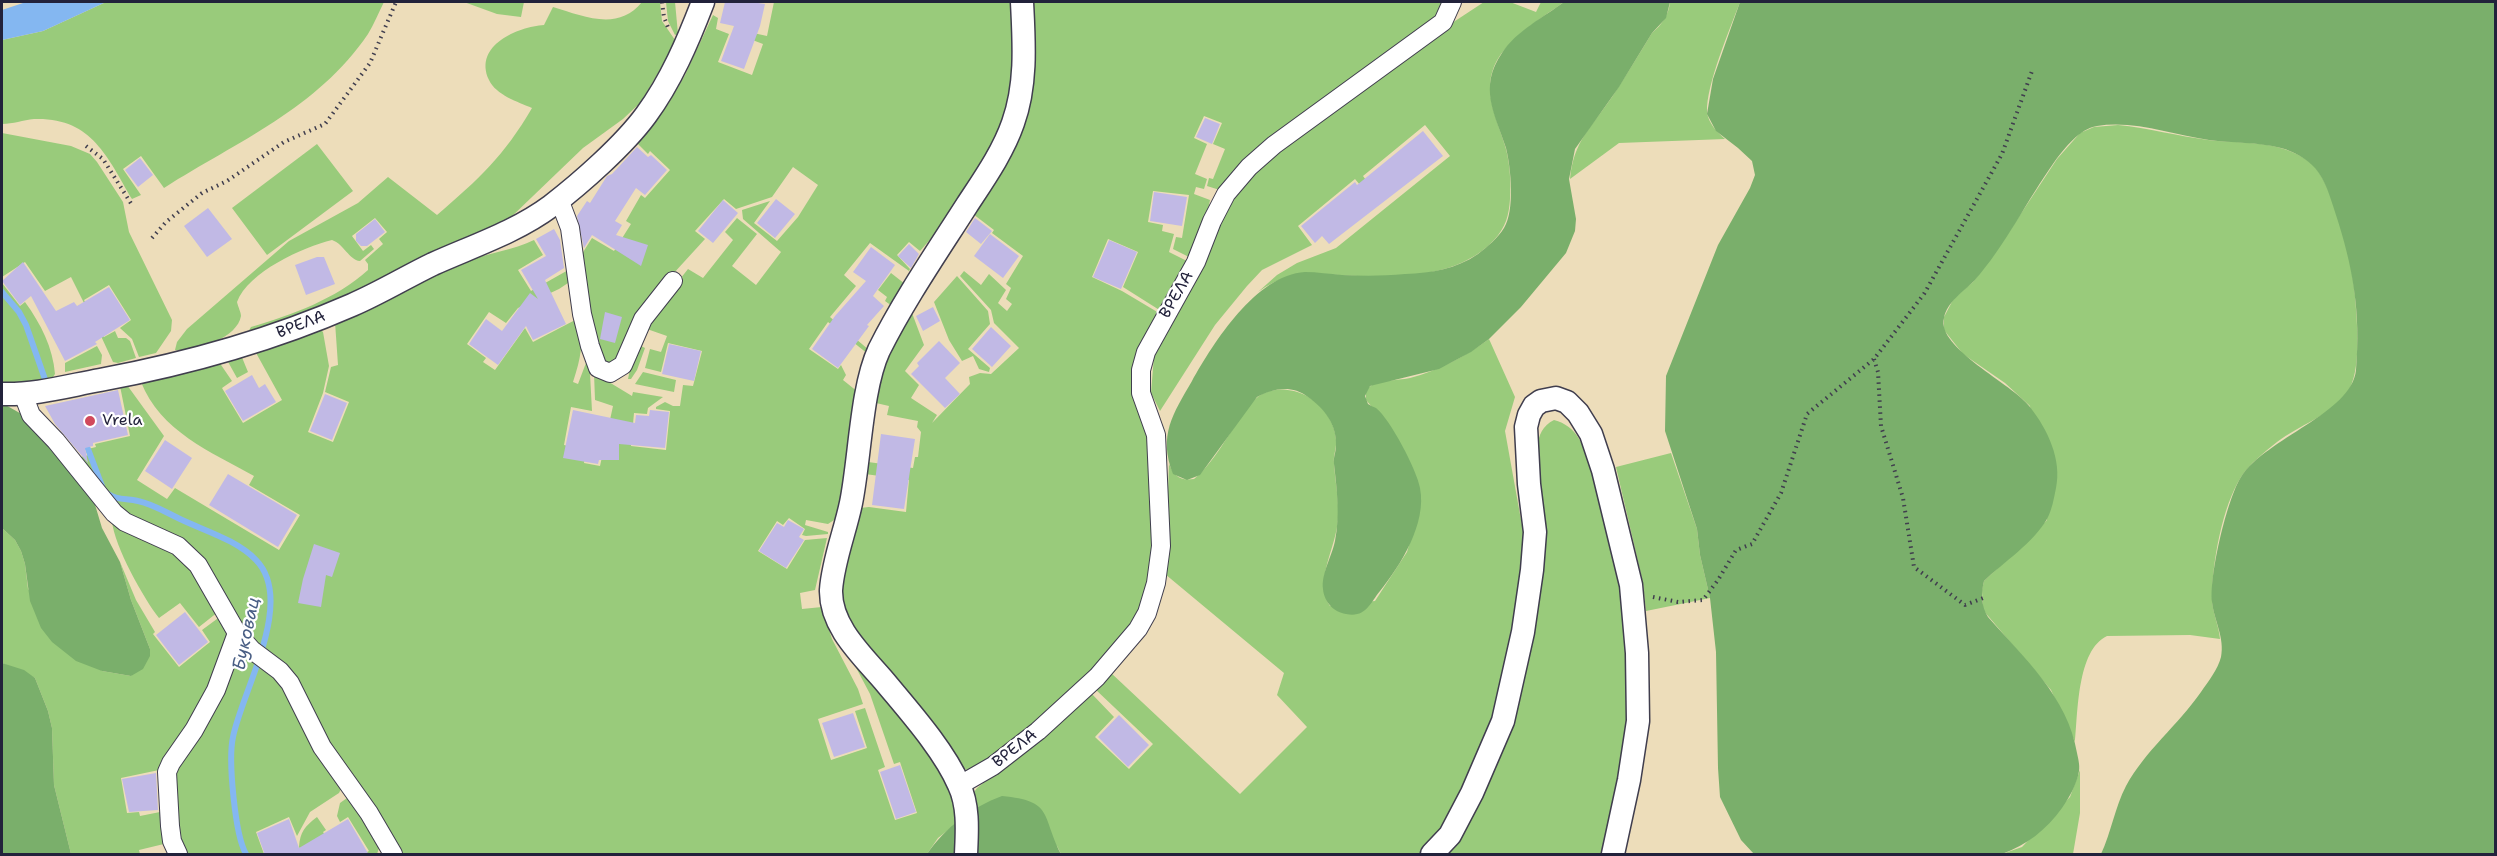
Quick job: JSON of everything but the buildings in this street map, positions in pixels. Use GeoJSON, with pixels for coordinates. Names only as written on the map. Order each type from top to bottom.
{"type":"FeatureCollection","features":[{"type":"Feature","properties":{"kind":"street","name":"ВРЕЛА"},"geometry":{"type":"LineString","coordinates":[[29,392],[167,366],[280,334],[354,305],[415,273],[496,237],[534,216],[559,199],[629,134],[645,116],[682,52],[703,2]]}},
{"type":"Feature","properties":{"kind":"street"},"geometry":{"type":"LineString","coordinates":[[966,855],[967,823],[960,785],[935,746],[841,627],[831,602],[831,590],[832,577],[851,502],[869,386],[878,353],[916,287],[984,179],[1014,123],[1025,56],[1022,2]]}},
{"type":"Feature","properties":{"kind":"street","name":"ВРЕЛА"},"geometry":{"type":"LineString","coordinates":[[960,785],[993,766],[1038,731],[1126,644],[1147,613],[1156,583],[1161,546],[1156,435],[1142,393],[1141,370],[1153,336],[1196,262],[1212,221],[1226,194],[1249,167],[1274,144],[1443,22],[1452,2]]}},
{"type":"Feature","properties":{"kind":"street"},"geometry":{"type":"LineString","coordinates":[[559,199],[570,228],[582,314],[596,364],[602,371],[614,371],[623,364],[643,319],[673,281]]}},
{"type":"Feature","properties":{"kind":"street"},"geometry":{"type":"LineString","coordinates":[[29,392],[31,415],[56,441],[114,513],[125,522],[178,546],[194,560],[237,633],[252,650],[290,683],[322,747],[369,813],[393,855]]}},
{"type":"Feature","properties":{"kind":"street"},"geometry":{"type":"LineString","coordinates":[[1432,855],[1450,835],[1472,793],[1503,721],[1523,632],[1535,532],[1529,484],[1526,427],[1528,415],[1541,400],[1556,398],[1567,402],[1578,413],[1591,434],[1603,470],[1632,593],[1637,653],[1638,721],[1614,855]]}},
{"type":"Feature","properties":{"kind":"street"},"geometry":{"type":"LineString","coordinates":[[178,855],[172,841],[170,826],[167,772],[216,690],[237,633]]}},
{"type":"Feature","properties":{"kind":"path"},"geometry":{"type":"LineString","coordinates":[[152,237],[166,222],[202,193],[227,181],[284,142],[325,124],[370,63],[396,2]]}},
{"type":"Feature","properties":{"kind":"path"},"geometry":{"type":"LineString","coordinates":[[1632,593],[1678,602],[1703,600],[1736,550],[1752,544],[1781,493],[1807,414],[1874,359],[1924,294],[2002,154],[2032,71]]}},
{"type":"Feature","properties":{"kind":"path"},"geometry":{"type":"LineString","coordinates":[[86,146],[103,159],[132,205]]}},
{"type":"Feature","properties":{"kind":"path"},"geometry":{"type":"LineString","coordinates":[[1874,359],[1878,372],[1881,426],[1903,498],[1914,567],[1965,605],[1986,597]]}},
{"type":"Feature","properties":{"kind":"green space"},"geometry":{"type":"Polygon","coordinates":[[[106,2],[384,2],[368,34],[348,60],[325,83],[275,122],[164,188],[141,156],[123,169],[141,195],[132,199],[105,154],[83,132],[54,120],[34,119],[2,124],[2,40],[43,31],[106,2]]]}},
{"type":"Feature","properties":{"kind":"green space"},"geometry":{"type":"Polygon","coordinates":[[[464,2],[524,2],[521,17],[497,14],[464,2]]]}},
{"type":"Feature","properties":{"kind":"green space"},"geometry":{"type":"Polygon","coordinates":[[[642,2],[660,2],[662,21],[675,40],[674,46],[641,102],[623,119],[583,148],[507,221],[339,301],[248,332],[251,327],[328,298],[368,270],[365,260],[383,244],[379,239],[387,232],[375,218],[352,236],[363,251],[371,245],[374,249],[360,261],[353,258],[332,240],[306,248],[264,271],[243,291],[237,302],[241,316],[232,331],[203,346],[175,350],[177,342],[187,329],[289,241],[358,203],[388,177],[437,215],[466,190],[501,153],[532,108],[502,94],[489,80],[486,68],[487,57],[501,40],[522,30],[544,25],[553,7],[588,17],[611,19],[622,17],[633,11],[642,2]]]}},
{"type":"Feature","properties":{"kind":"green space"},"geometry":{"type":"Polygon","coordinates":[[[666,2],[675,2],[678,34],[675,35],[668,21],[666,2]]]}},
{"type":"Feature","properties":{"kind":"green space"},"geometry":{"type":"Polygon","coordinates":[[[774,2],[1012,2],[1014,48],[1011,93],[998,132],[974,177],[946,219],[920,251],[909,242],[897,255],[910,269],[909,271],[870,243],[844,275],[856,286],[830,317],[869,350],[868,354],[828,322],[809,349],[838,369],[841,365],[846,375],[843,380],[858,392],[837,518],[828,524],[806,520],[805,525],[828,532],[828,534],[806,536],[802,535],[805,529],[789,518],[783,525],[777,521],[758,551],[787,569],[805,540],[827,538],[815,590],[800,593],[802,609],[822,607],[832,639],[858,689],[863,704],[818,719],[831,760],[867,748],[855,711],[865,708],[885,767],[878,770],[895,820],[917,813],[900,762],[894,764],[870,694],[852,660],[926,750],[951,790],[957,823],[938,838],[927,854],[397,854],[376,818],[249,641],[201,562],[128,517],[76,458],[89,455],[88,449],[96,447],[95,444],[130,436],[120,386],[127,385],[164,436],[137,480],[167,499],[175,488],[279,550],[300,515],[249,485],[254,476],[204,449],[174,427],[150,399],[141,382],[219,362],[232,381],[222,388],[243,423],[282,400],[255,351],[320,329],[323,332],[329,366],[323,393],[308,432],[333,442],[349,402],[325,392],[331,367],[338,365],[335,322],[450,267],[534,240],[543,255],[518,270],[531,291],[570,269],[571,281],[518,308],[506,323],[489,312],[467,344],[486,358],[483,362],[495,370],[525,328],[533,342],[579,318],[581,350],[573,382],[578,384],[589,355],[592,411],[571,407],[564,445],[586,450],[584,463],[600,466],[613,406],[595,400],[594,373],[632,396],[633,392],[663,397],[648,408],[647,414],[634,413],[631,446],[666,450],[670,411],[656,409],[656,407],[665,402],[673,406],[680,406],[683,385],[693,386],[702,351],[668,343],[661,372],[645,368],[650,349],[661,352],[667,336],[647,329],[641,346],[645,348],[637,370],[631,379],[628,379],[632,362],[651,320],[688,269],[703,278],[733,240],[725,232],[737,218],[757,234],[732,266],[756,285],[781,252],[743,219],[742,210],[770,201],[754,223],[777,241],[798,217],[818,185],[793,167],[772,197],[736,209],[724,199],[695,231],[705,239],[673,274],[613,368],[598,359],[580,257],[592,238],[614,251],[631,224],[626,221],[641,195],[645,198],[670,170],[650,151],[648,154],[636,142],[668,104],[685,75],[713,15],[718,18],[716,29],[729,34],[718,62],[752,75],[763,44],[734,33],[735,29],[767,36],[774,2]]]}},
{"type":"Feature","properties":{"kind":"green space"},"geometry":{"type":"Polygon","coordinates":[[[1032,2],[1447,2],[1443,12],[1223,191],[1207,186],[1209,178],[1213,179],[1225,149],[1213,144],[1222,123],[1204,116],[1194,138],[1207,144],[1195,174],[1207,179],[1204,189],[1196,187],[1194,194],[1210,200],[1205,226],[1191,258],[1173,249],[1176,237],[1182,238],[1189,195],[1153,191],[1148,222],[1163,225],[1162,231],[1174,234],[1169,252],[1189,262],[1161,311],[1123,287],[1138,252],[1108,239],[1092,277],[1122,291],[1159,313],[1153,323],[1146,427],[1154,556],[1141,617],[1083,681],[993,761],[968,771],[855,631],[844,610],[841,583],[860,508],[906,512],[909,480],[865,474],[868,462],[913,468],[915,457],[918,457],[921,432],[917,427],[918,421],[887,415],[889,406],[876,403],[886,359],[912,313],[924,345],[905,371],[919,385],[911,398],[937,415],[932,423],[970,384],[969,377],[980,373],[991,374],[1019,348],[994,323],[991,310],[960,276],[964,271],[981,285],[989,274],[1006,290],[998,303],[1007,311],[1012,304],[1006,299],[1011,288],[1006,284],[1023,256],[992,233],[994,230],[973,214],[997,176],[1032,2]]]}},
{"type":"Feature","properties":{"kind":"green space"},"geometry":{"type":"Polygon","coordinates":[[[1484,2],[1510,2],[1536,12],[1541,2],[1564,2],[1515,39],[1501,54],[1494,66],[1490,90],[1494,113],[1506,149],[1510,180],[1508,216],[1498,235],[1480,252],[1448,268],[1394,276],[1307,274],[1283,279],[1258,292],[1277,275],[1297,263],[1336,248],[1450,156],[1425,125],[1363,176],[1371,187],[1366,192],[1355,179],[1298,226],[1312,245],[1262,270],[1247,286],[1215,325],[1160,411],[1151,393],[1154,356],[1204,266],[1222,221],[1238,191],[1255,170],[1449,25],[1484,2]]]}},
{"type":"Feature","properties":{"kind":"green space"},"geometry":{"type":"Polygon","coordinates":[[[1564,2],[1670,2],[1666,18],[1652,33],[1619,87],[1575,149],[1569,179],[1576,219],[1575,231],[1566,253],[1521,307],[1489,339],[1471,352],[1439,369],[1370,386],[1365,396],[1368,404],[1382,414],[1414,469],[1420,488],[1420,515],[1404,556],[1370,605],[1358,614],[1341,613],[1330,605],[1323,589],[1325,571],[1337,531],[1338,512],[1334,462],[1336,438],[1329,418],[1320,407],[1302,393],[1289,389],[1276,390],[1257,397],[1200,475],[1187,480],[1173,474],[1167,448],[1170,425],[1185,393],[1212,348],[1238,313],[1270,285],[1287,276],[1305,272],[1374,276],[1434,271],[1452,267],[1470,259],[1496,239],[1504,228],[1510,211],[1511,189],[1506,148],[1491,101],[1491,78],[1495,66],[1508,45],[1531,25],[1564,2]]]}},
{"type":"Feature","properties":{"kind":"green space"},"geometry":{"type":"Polygon","coordinates":[[[1670,2],[1740,2],[1719,57],[1708,101],[1709,120],[1725,139],[1619,143],[1570,179],[1575,154],[1585,135],[1652,33],[1664,19],[1670,2]]]}},
{"type":"Feature","properties":{"kind":"green space"},"geometry":{"type":"Polygon","coordinates":[[[1740,2],[2495,2],[2495,854],[2101,854],[2122,794],[2134,773],[2192,704],[2220,662],[2222,643],[2212,602],[2213,575],[2225,519],[2241,477],[2269,450],[2340,399],[2351,385],[2356,370],[2357,349],[2356,309],[2347,251],[2327,189],[2312,165],[2295,153],[2272,146],[2209,140],[2125,125],[2090,128],[2068,145],[2055,161],[1986,267],[1952,302],[1944,318],[1945,329],[1963,353],[2030,407],[2048,435],[2055,456],[2056,488],[2047,519],[2026,544],[1984,581],[1982,599],[1988,617],[2042,679],[2064,714],[2072,733],[2079,764],[2078,776],[2072,791],[2062,808],[2043,830],[2020,846],[2002,854],[1754,854],[1741,840],[1720,797],[1716,652],[1710,598],[1700,555],[1697,529],[1665,431],[1666,376],[1718,245],[1755,175],[1752,161],[1716,131],[1707,114],[1713,79],[1740,2]]]}},
{"type":"Feature","properties":{"kind":"green space"},"geometry":{"type":"Polygon","coordinates":[[[2118,125],[2208,140],[2275,146],[2297,154],[2312,164],[2329,193],[2347,247],[2354,282],[2357,360],[2352,384],[2340,401],[2267,450],[2244,472],[2234,489],[2219,536],[2212,585],[2212,604],[2220,639],[2190,635],[2107,636],[2097,643],[2084,668],[2075,742],[2051,690],[1983,610],[1984,581],[2047,520],[2030,406],[2005,383],[1963,354],[1944,330],[1944,317],[1954,298],[1973,282],[1995,253],[2057,159],[2080,133],[2094,127],[2118,125]]]}},
{"type":"Feature","properties":{"kind":"green space"},"geometry":{"type":"Polygon","coordinates":[[[2,133],[71,146],[90,154],[97,162],[123,202],[129,232],[172,320],[171,331],[156,353],[139,357],[132,339],[120,328],[131,320],[109,285],[84,300],[91,312],[89,313],[71,277],[45,291],[25,262],[2,277],[2,133]]]}},
{"type":"Feature","properties":{"kind":"green space"},"geometry":{"type":"Polygon","coordinates":[[[317,144],[353,191],[267,255],[232,208],[317,144]]]}},
{"type":"Feature","properties":{"kind":"green space"},"geometry":{"type":"Polygon","coordinates":[[[891,273],[905,284],[892,306],[885,301],[887,297],[878,290],[891,273]]]}},
{"type":"Feature","properties":{"kind":"green space"},"geometry":{"type":"Polygon","coordinates":[[[957,276],[988,311],[990,324],[968,349],[990,368],[989,372],[979,369],[973,356],[962,361],[949,340],[934,302],[957,276]]]}},
{"type":"Feature","properties":{"kind":"green space"},"geometry":{"type":"Polygon","coordinates":[[[2,283],[20,306],[25,302],[41,328],[52,355],[55,374],[53,377],[26,383],[2,384],[2,283]]]}},
{"type":"Feature","properties":{"kind":"green space"},"geometry":{"type":"Polygon","coordinates":[[[94,321],[104,337],[115,331],[118,338],[126,338],[130,341],[136,358],[118,363],[113,362],[94,321]]]}},
{"type":"Feature","properties":{"kind":"green space"},"geometry":{"type":"Polygon","coordinates":[[[1489,339],[1515,397],[1505,431],[1523,531],[1523,557],[1506,663],[1493,718],[1477,761],[1446,822],[1420,853],[1061,854],[1057,846],[973,810],[972,795],[977,788],[1091,693],[1114,717],[1095,737],[1129,769],[1153,744],[1095,689],[1110,672],[1240,794],[1307,727],[1277,695],[1284,673],[1165,574],[1169,464],[1178,477],[1194,479],[1208,465],[1244,413],[1259,396],[1271,391],[1285,390],[1310,398],[1328,416],[1336,440],[1334,460],[1338,518],[1325,575],[1325,596],[1330,606],[1375,601],[1407,552],[1419,510],[1372,407],[1366,400],[1366,390],[1380,382],[1410,378],[1441,367],[1489,339]]]}},
{"type":"Feature","properties":{"kind":"green space"},"geometry":{"type":"Polygon","coordinates":[[[97,346],[102,355],[101,364],[65,372],[65,363],[97,346]]]}},
{"type":"Feature","properties":{"kind":"green space"},"geometry":{"type":"Polygon","coordinates":[[[241,355],[248,372],[237,378],[227,360],[241,355]]]}},
{"type":"Feature","properties":{"kind":"green space"},"geometry":{"type":"Polygon","coordinates":[[[643,372],[676,380],[674,392],[635,384],[643,372]]]}},
{"type":"Feature","properties":{"kind":"green space"},"geometry":{"type":"Polygon","coordinates":[[[2,403],[25,416],[93,498],[102,528],[120,562],[131,600],[150,649],[150,656],[143,669],[131,676],[102,671],[76,661],[52,642],[41,628],[30,601],[21,551],[15,540],[2,528],[2,403]]]}},
{"type":"Feature","properties":{"kind":"green space"},"geometry":{"type":"Polygon","coordinates":[[[1554,420],[1574,432],[1591,465],[1623,600],[1629,700],[1627,732],[1603,854],[1446,854],[1484,791],[1538,481],[1537,447],[1542,431],[1554,420]]]}},
{"type":"Feature","properties":{"kind":"green space"},"geometry":{"type":"Polygon","coordinates":[[[1671,453],[1697,529],[1700,555],[1710,598],[1646,611],[1643,583],[1616,467],[1671,453]]]}},
{"type":"Feature","properties":{"kind":"green space"},"geometry":{"type":"Polygon","coordinates":[[[112,521],[188,562],[218,612],[199,627],[180,603],[159,618],[138,586],[124,558],[112,521]]]}},
{"type":"Feature","properties":{"kind":"green space"},"geometry":{"type":"Polygon","coordinates":[[[2,528],[15,540],[21,551],[28,589],[102,671],[131,676],[150,649],[131,600],[120,562],[136,600],[155,632],[153,634],[179,667],[210,642],[202,630],[221,616],[228,639],[203,705],[159,770],[121,778],[127,813],[139,812],[140,816],[165,811],[168,843],[139,850],[140,854],[71,854],[54,785],[52,728],[48,711],[35,678],[2,663],[2,528]]]}},
{"type":"Feature","properties":{"kind":"green space"},"geometry":{"type":"Polygon","coordinates":[[[237,644],[281,679],[341,789],[339,793],[310,812],[297,836],[289,817],[256,832],[264,854],[184,854],[179,842],[174,768],[237,644]]]}},
{"type":"Feature","properties":{"kind":"green space"},"geometry":{"type":"Polygon","coordinates":[[[2,663],[24,670],[35,678],[48,711],[52,728],[54,785],[71,854],[2,854],[2,663]]]}},
{"type":"Feature","properties":{"kind":"green space"},"geometry":{"type":"Polygon","coordinates":[[[2080,770],[2080,813],[2073,854],[2002,854],[2022,847],[2070,797],[2080,770]]]}},
{"type":"Feature","properties":{"kind":"green space"},"geometry":{"type":"Polygon","coordinates":[[[1002,796],[1019,798],[1038,806],[1044,812],[1061,854],[927,854],[960,819],[1002,796]]]}},
{"type":"Feature","properties":{"kind":"green space"},"geometry":{"type":"Polygon","coordinates":[[[350,798],[381,842],[377,854],[363,854],[369,851],[348,817],[340,822],[337,816],[340,803],[350,798]]]}},
{"type":"Feature","properties":{"kind":"green space"},"geometry":{"type":"Polygon","coordinates":[[[317,817],[326,830],[323,832],[325,835],[303,853],[299,847],[302,833],[306,826],[317,817]]]}},
{"type":"Feature","properties":{"kind":"water"},"geometry":{"type":"Polygon","coordinates":[[[26,2],[106,2],[43,31],[2,40],[2,10],[26,2]]]}},
{"type":"Feature","properties":{"kind":"waterway","name":"Буковац"},"geometry":{"type":"LineString","coordinates":[[2,292],[19,312],[26,325],[47,385]]}},
{"type":"Feature","properties":{"kind":"waterway","name":"Буковац"},"geometry":{"type":"LineString","coordinates":[[88,449],[102,486]]}},
{"type":"Feature","properties":{"kind":"waterway","name":"Буковац"},"geometry":{"type":"LineString","coordinates":[[108,494],[115,498],[149,504],[230,541],[256,560],[267,577],[271,598],[269,622],[255,672],[238,718],[232,748],[232,779],[236,815],[246,854]]}},
{"type":"Feature","properties":{"kind":"place","name":"Vrela"},"geometry":{"type":"Point","coordinates":[90,421]}}]}
